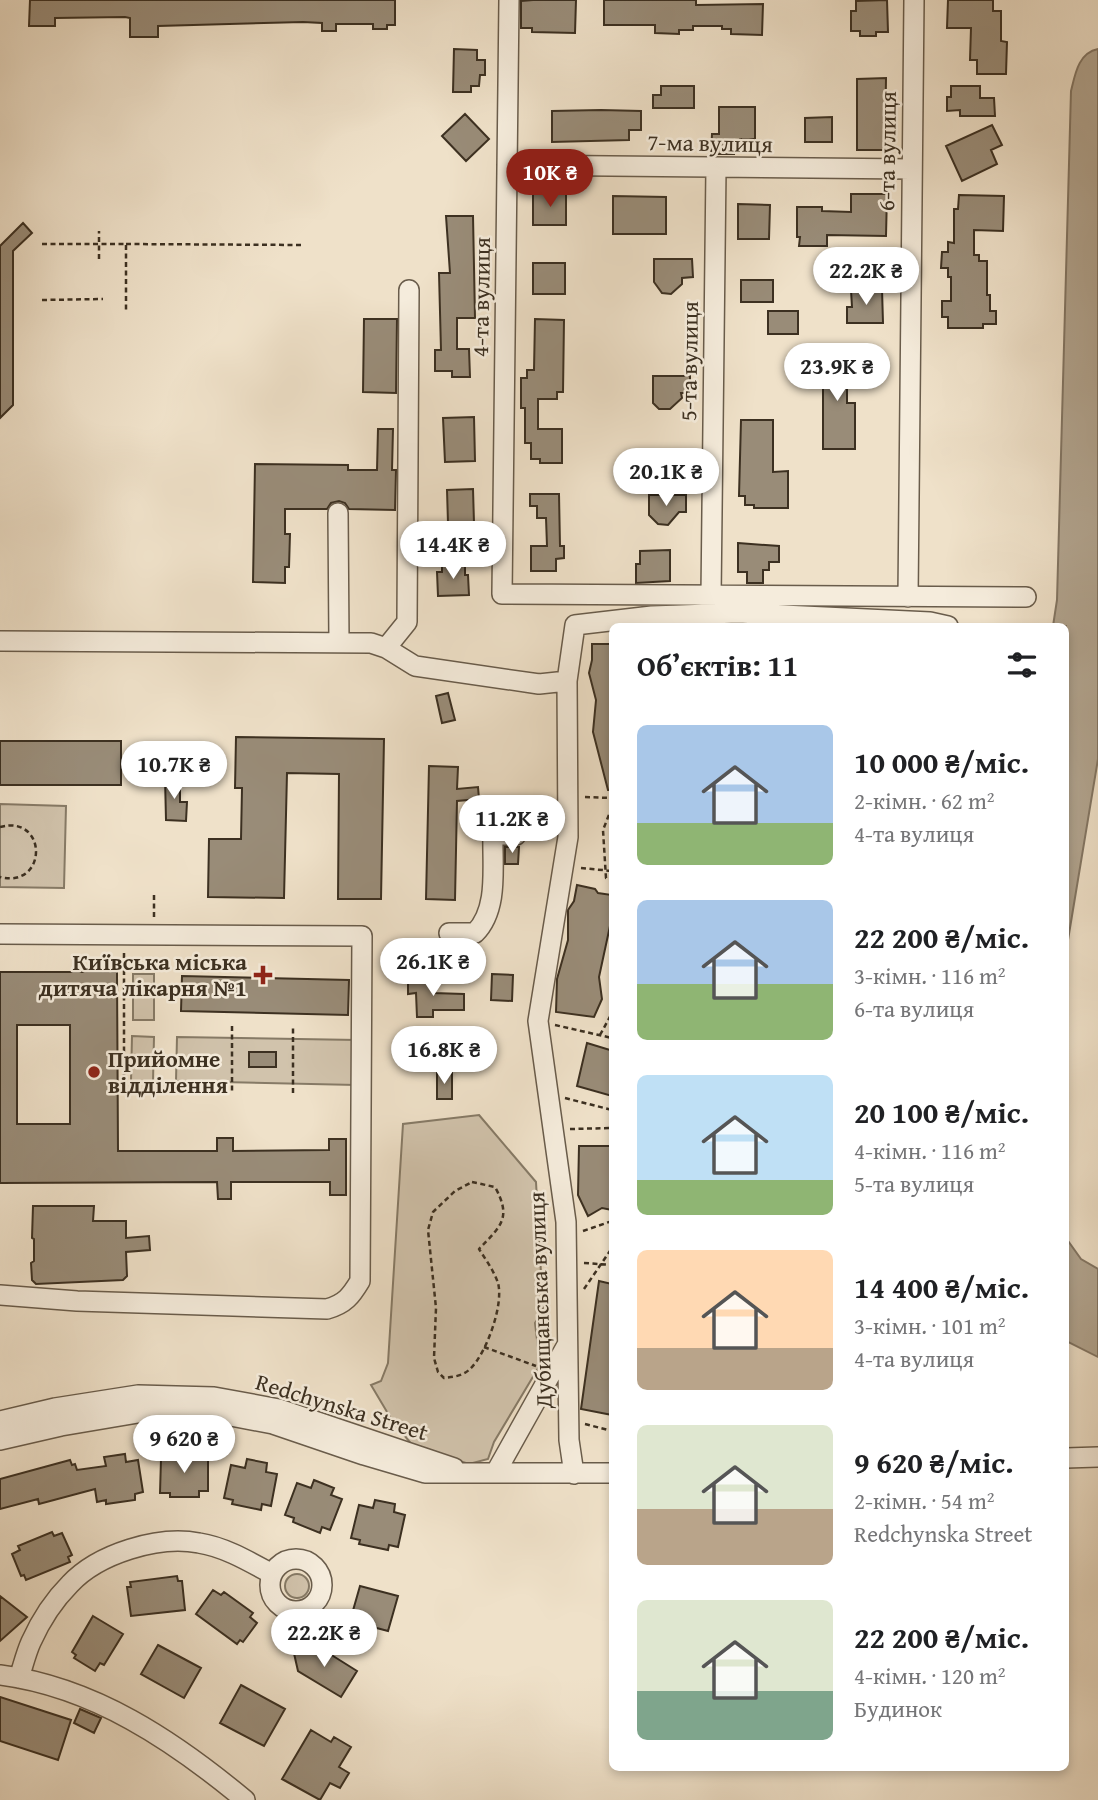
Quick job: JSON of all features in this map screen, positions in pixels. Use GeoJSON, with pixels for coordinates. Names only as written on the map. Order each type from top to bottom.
{"type":"FeatureCollection","features":[{"type":"Feature","properties":{"kind":"street","name":"4-та вулиця"},"geometry":{"type":"LineString","coordinates":[[509,0],[502,594],[711,597]]}},
{"type":"Feature","properties":{"kind":"street","name":"6-та вулиця"},"geometry":{"type":"LineString","coordinates":[[908,597],[914,0]]}},
{"type":"Feature","properties":{"kind":"street","name":"7-ма вулиця"},"geometry":{"type":"LineString","coordinates":[[507,165],[911,169]]}},
{"type":"Feature","properties":{"kind":"street","name":"5-та вулиця"},"geometry":{"type":"LineString","coordinates":[[711,597],[716,168]]}},
{"type":"Feature","properties":{"kind":"street"},"geometry":{"type":"LineString","coordinates":[[386,648],[407,622],[408,608],[408,290]]}},
{"type":"Feature","properties":{"kind":"street"},"geometry":{"type":"LineString","coordinates":[[338,513],[339,642]]}},
{"type":"Feature","properties":{"kind":"street"},"geometry":{"type":"LineString","coordinates":[[711,597],[1026,597]]}},
{"type":"Feature","properties":{"kind":"street","name":"Дубищанська вулиця"},"geometry":{"type":"LineString","coordinates":[[574,1474],[569,1420],[566,1237],[538,1021],[568,837],[566,681],[575,625],[652,617],[738,613],[934,623]]}},
{"type":"Feature","properties":{"kind":"street"},"geometry":{"type":"LineString","coordinates":[[0,641],[371,643],[386,648],[415,666],[539,684],[566,681]]}},
{"type":"Feature","properties":{"kind":"street"},"geometry":{"type":"LineString","coordinates":[[449,933],[475,933],[487,919],[491,903],[493,835],[516,835]]}},
{"type":"Feature","properties":{"kind":"street"},"geometry":{"type":"LineString","coordinates":[[0,934],[362,936],[360,1281],[352,1296],[341,1306],[327,1309],[77,1301],[0,1295]]}},
{"type":"Feature","properties":{"kind":"street"},"geometry":{"type":"LineString","coordinates":[[496,1472],[568,1343]]}},
{"type":"Feature","properties":{"kind":"street","name":"Redchynska Street"},"geometry":{"type":"LineString","coordinates":[[0,1421],[55,1408],[138,1395],[214,1397],[279,1409],[461,1471]]}},
{"type":"Feature","properties":{"kind":"street","name":"Redchynska Street"},"geometry":{"type":"LineString","coordinates":[[0,1440],[138,1412],[211,1412],[273,1424],[425,1473],[609,1473]]}},
{"type":"Feature","properties":{"kind":"street"},"geometry":{"type":"LineString","coordinates":[[1069,1458],[1098,1457]]}},
{"type":"Feature","properties":{"kind":"street"},"geometry":{"type":"LineString","coordinates":[[245,1800],[202,1765],[133,1719],[82,1697],[10,1676],[51,1607],[71,1582],[109,1558],[151,1542],[198,1542],[241,1557],[272,1574]]}},
{"type":"Feature","properties":{"kind":"path"},"geometry":{"type":"LineString","coordinates":[[99,259],[100,231]]}},
{"type":"Feature","properties":{"kind":"path"},"geometry":{"type":"LineString","coordinates":[[42,244],[301,244]]}},
{"type":"Feature","properties":{"kind":"path"},"geometry":{"type":"LineString","coordinates":[[126,313],[127,244]]}},
{"type":"Feature","properties":{"kind":"path"},"geometry":{"type":"LineString","coordinates":[[42,300],[103,299]]}},
{"type":"Feature","properties":{"kind":"path"},"geometry":{"type":"LineString","coordinates":[[568,797],[609,799]]}},
{"type":"Feature","properties":{"kind":"path"},"geometry":{"type":"LineString","coordinates":[[609,815],[603,830],[606,878],[609,878]]}},
{"type":"Feature","properties":{"kind":"path"},"geometry":{"type":"LineString","coordinates":[[0,827],[9,825],[22,828],[32,837],[37,849],[34,863],[26,873],[14,878],[0,877]]}},
{"type":"Feature","properties":{"kind":"path"},"geometry":{"type":"LineString","coordinates":[[564,865],[607,872]]}},
{"type":"Feature","properties":{"kind":"path"},"geometry":{"type":"LineString","coordinates":[[154,895],[154,935]]}},
{"type":"Feature","properties":{"kind":"path"},"geometry":{"type":"LineString","coordinates":[[124,953],[124,1093],[162,1092]]}},
{"type":"Feature","properties":{"kind":"path"},"geometry":{"type":"LineString","coordinates":[[600,1035],[609,1018]]}},
{"type":"Feature","properties":{"kind":"path"},"geometry":{"type":"LineString","coordinates":[[538,1021],[609,1037]]}},
{"type":"Feature","properties":{"kind":"path"},"geometry":{"type":"LineString","coordinates":[[232,1026],[232,1093]]}},
{"type":"Feature","properties":{"kind":"path"},"geometry":{"type":"LineString","coordinates":[[293,1026],[293,1093]]}},
{"type":"Feature","properties":{"kind":"path"},"geometry":{"type":"LineString","coordinates":[[163,1059],[197,1060]]}},
{"type":"Feature","properties":{"kind":"path"},"geometry":{"type":"LineString","coordinates":[[548,1094],[609,1109]]}},
{"type":"Feature","properties":{"kind":"path"},"geometry":{"type":"LineString","coordinates":[[553,1129],[609,1128]]}},
{"type":"Feature","properties":{"kind":"path"},"geometry":{"type":"LineString","coordinates":[[472,1182],[495,1187],[504,1203],[501,1227],[479,1249],[499,1285],[496,1320],[484,1347],[468,1372],[444,1378],[438,1372],[434,1359],[436,1308],[428,1230],[433,1212],[455,1191],[472,1182]]}},
{"type":"Feature","properties":{"kind":"path"},"geometry":{"type":"LineString","coordinates":[[566,1237],[609,1222]]}},
{"type":"Feature","properties":{"kind":"path"},"geometry":{"type":"LineString","coordinates":[[577,1260],[609,1265]]}},
{"type":"Feature","properties":{"kind":"path"},"geometry":{"type":"LineString","coordinates":[[484,1347],[552,1371]]}},
{"type":"Feature","properties":{"kind":"path"},"geometry":{"type":"LineString","coordinates":[[569,1420],[609,1429]]}},
{"type":"Feature","properties":{"kind":"shaded area"},"geometry":{"type":"Polygon","coordinates":[[[1098,49],[1098,759],[1069,934],[1069,623],[1053,623],[1057,600],[1071,91],[1082,60],[1091,51],[1098,49]]]}},
{"type":"Feature","properties":{"kind":"shaded area"},"geometry":{"type":"Polygon","coordinates":[[[0,804],[66,806],[64,888],[0,887],[0,804]]]}},
{"type":"Feature","properties":{"kind":"shaded area"},"geometry":{"type":"Polygon","coordinates":[[[133,974],[154,974],[154,1020],[133,1020],[133,974]]]}},
{"type":"Feature","properties":{"kind":"shaded area"},"geometry":{"type":"Polygon","coordinates":[[[132,1036],[154,1037],[153,1082],[131,1081],[132,1036]]]}},
{"type":"Feature","properties":{"kind":"shaded area"},"geometry":{"type":"Polygon","coordinates":[[[177,1037],[357,1040],[356,1085],[176,1081],[177,1037]]]}},
{"type":"Feature","properties":{"kind":"shaded area"},"geometry":{"type":"Polygon","coordinates":[[[479,1115],[536,1182],[543,1310],[535,1323],[540,1365],[494,1442],[488,1459],[469,1464],[413,1446],[393,1422],[371,1385],[381,1381],[388,1363],[403,1124],[479,1115]]]}},
{"type":"Feature","properties":{"kind":"shaded area"},"geometry":{"type":"Polygon","coordinates":[[[1069,1242],[1081,1259],[1098,1269],[1098,1357],[1069,1342],[1069,1242]]]}},
{"type":"Feature","properties":{"kind":"shaded area"},"geometry":{"type":"Polygon","coordinates":[[[292,1574],[302,1574],[309,1581],[309,1591],[302,1598],[292,1598],[285,1591],[285,1581],[292,1574]]]}},
{"type":"Feature","properties":{"kind":"building"},"geometry":{"type":"Polygon","coordinates":[[[30,0],[395,0],[395,25],[387,25],[387,29],[373,29],[373,24],[336,24],[336,31],[322,31],[322,23],[303,22],[158,26],[158,37],[130,37],[130,18],[125,17],[55,18],[55,26],[29,26],[30,0]]]}},
{"type":"Feature","properties":{"kind":"building"},"geometry":{"type":"Polygon","coordinates":[[[576,0],[575,33],[532,32],[532,28],[521,28],[521,1],[576,0]]]}},
{"type":"Feature","properties":{"kind":"building"},"geometry":{"type":"Polygon","coordinates":[[[604,0],[696,0],[696,5],[763,4],[762,35],[731,34],[731,29],[722,29],[722,26],[693,26],[693,30],[679,30],[679,34],[655,33],[655,25],[604,25],[604,0]]]}},
{"type":"Feature","properties":{"kind":"building"},"geometry":{"type":"Polygon","coordinates":[[[887,0],[888,32],[876,32],[876,36],[860,36],[860,31],[851,31],[851,11],[856,11],[856,1],[887,0]]]}},
{"type":"Feature","properties":{"kind":"building"},"geometry":{"type":"Polygon","coordinates":[[[948,0],[993,0],[993,11],[1001,11],[1001,41],[1007,42],[1006,74],[977,74],[977,60],[970,60],[971,28],[947,28],[948,0]]]}},
{"type":"Feature","properties":{"kind":"building"},"geometry":{"type":"Polygon","coordinates":[[[454,49],[477,50],[477,60],[485,60],[485,75],[480,75],[479,86],[471,86],[471,92],[453,92],[454,49]]]}},
{"type":"Feature","properties":{"kind":"building"},"geometry":{"type":"Polygon","coordinates":[[[886,78],[885,150],[857,150],[857,79],[886,78]]]}},
{"type":"Feature","properties":{"kind":"building"},"geometry":{"type":"Polygon","coordinates":[[[661,86],[694,86],[694,108],[653,108],[653,95],[661,95],[661,86]]]}},
{"type":"Feature","properties":{"kind":"building"},"geometry":{"type":"Polygon","coordinates":[[[951,86],[980,86],[980,98],[994,98],[995,116],[960,116],[960,110],[947,111],[947,97],[951,97],[951,86]]]}},
{"type":"Feature","properties":{"kind":"building"},"geometry":{"type":"Polygon","coordinates":[[[719,107],[755,107],[755,139],[740,139],[740,144],[734,144],[734,154],[711,154],[712,134],[719,134],[719,107]]]}},
{"type":"Feature","properties":{"kind":"building"},"geometry":{"type":"Polygon","coordinates":[[[552,111],[641,111],[641,130],[629,130],[629,140],[552,142],[552,111]]]}},
{"type":"Feature","properties":{"kind":"building"},"geometry":{"type":"Polygon","coordinates":[[[465,114],[489,139],[466,161],[442,136],[465,114]]]}},
{"type":"Feature","properties":{"kind":"building"},"geometry":{"type":"Polygon","coordinates":[[[832,117],[832,142],[805,142],[805,118],[832,117]]]}},
{"type":"Feature","properties":{"kind":"building"},"geometry":{"type":"Polygon","coordinates":[[[992,125],[1002,145],[991,150],[997,164],[962,181],[946,146],[992,125]]]}},
{"type":"Feature","properties":{"kind":"building"},"geometry":{"type":"Polygon","coordinates":[[[533,193],[566,193],[566,225],[533,225],[533,193]]]}},
{"type":"Feature","properties":{"kind":"building"},"geometry":{"type":"Polygon","coordinates":[[[851,194],[887,194],[886,236],[827,235],[827,246],[799,246],[797,207],[822,207],[822,211],[851,212],[851,194]]]}},
{"type":"Feature","properties":{"kind":"building"},"geometry":{"type":"Polygon","coordinates":[[[959,195],[1004,196],[1003,231],[974,230],[974,255],[979,255],[979,261],[987,261],[987,295],[990,295],[990,311],[996,311],[996,324],[983,324],[983,328],[948,328],[948,317],[942,317],[942,301],[951,301],[951,277],[948,277],[948,268],[941,268],[942,252],[948,252],[948,242],[954,243],[954,209],[958,209],[959,195]]]}},
{"type":"Feature","properties":{"kind":"building"},"geometry":{"type":"Polygon","coordinates":[[[613,196],[666,197],[666,234],[613,234],[613,196]]]}},
{"type":"Feature","properties":{"kind":"building"},"geometry":{"type":"Polygon","coordinates":[[[738,204],[770,205],[769,239],[738,239],[738,204]]]}},
{"type":"Feature","properties":{"kind":"building"},"geometry":{"type":"Polygon","coordinates":[[[446,216],[473,216],[475,318],[457,318],[457,349],[469,349],[470,377],[452,377],[452,371],[435,371],[435,350],[441,350],[439,273],[450,273],[446,216]]]}},
{"type":"Feature","properties":{"kind":"building"},"geometry":{"type":"Polygon","coordinates":[[[23,223],[32,233],[13,251],[13,405],[0,418],[0,246],[23,223]]]}},
{"type":"Feature","properties":{"kind":"building"},"geometry":{"type":"Polygon","coordinates":[[[654,259],[692,259],[693,277],[682,278],[682,284],[671,294],[662,293],[654,282],[654,259]]]}},
{"type":"Feature","properties":{"kind":"building"},"geometry":{"type":"Polygon","coordinates":[[[533,263],[565,263],[565,294],[533,294],[533,263]]]}},
{"type":"Feature","properties":{"kind":"building"},"geometry":{"type":"Polygon","coordinates":[[[741,280],[773,280],[773,302],[741,302],[741,280]]]}},
{"type":"Feature","properties":{"kind":"building"},"geometry":{"type":"Polygon","coordinates":[[[882,289],[883,323],[847,323],[847,307],[852,307],[851,290],[882,289]]]}},
{"type":"Feature","properties":{"kind":"building"},"geometry":{"type":"Polygon","coordinates":[[[768,311],[798,311],[798,334],[768,334],[768,311]]]}},
{"type":"Feature","properties":{"kind":"building"},"geometry":{"type":"Polygon","coordinates":[[[364,319],[397,319],[396,393],[363,392],[364,319]]]}},
{"type":"Feature","properties":{"kind":"building"},"geometry":{"type":"Polygon","coordinates":[[[535,319],[564,320],[563,392],[557,392],[557,399],[538,399],[538,429],[562,429],[562,463],[540,463],[540,459],[531,459],[531,443],[525,443],[525,408],[521,408],[521,378],[527,378],[527,370],[534,370],[535,319]]]}},
{"type":"Feature","properties":{"kind":"building"},"geometry":{"type":"Polygon","coordinates":[[[823,349],[847,349],[847,403],[855,403],[855,449],[823,449],[823,349]]]}},
{"type":"Feature","properties":{"kind":"building"},"geometry":{"type":"Polygon","coordinates":[[[653,376],[690,376],[690,393],[681,393],[682,398],[670,409],[659,409],[653,403],[653,376]]]}},
{"type":"Feature","properties":{"kind":"building"},"geometry":{"type":"Polygon","coordinates":[[[474,417],[475,461],[445,462],[443,418],[474,417]]]}},
{"type":"Feature","properties":{"kind":"building"},"geometry":{"type":"Polygon","coordinates":[[[741,420],[773,420],[773,472],[788,471],[788,508],[754,508],[754,505],[745,505],[745,496],[739,496],[741,420]]]}},
{"type":"Feature","properties":{"kind":"building"},"geometry":{"type":"Polygon","coordinates":[[[378,429],[393,429],[395,510],[349,509],[345,503],[339,501],[331,503],[327,509],[285,509],[285,534],[290,534],[289,567],[285,567],[285,583],[253,582],[255,464],[348,465],[348,470],[377,470],[378,429]]]}},
{"type":"Feature","properties":{"kind":"building"},"geometry":{"type":"Polygon","coordinates":[[[473,489],[474,523],[448,523],[447,490],[473,489]]]}},
{"type":"Feature","properties":{"kind":"building"},"geometry":{"type":"Polygon","coordinates":[[[530,494],[559,494],[560,546],[564,546],[564,558],[556,559],[556,571],[531,571],[531,546],[547,546],[546,518],[537,518],[537,506],[530,506],[530,494]]]}},
{"type":"Feature","properties":{"kind":"building"},"geometry":{"type":"Polygon","coordinates":[[[649,495],[686,495],[686,512],[679,512],[668,525],[658,524],[649,515],[649,495]]]}},
{"type":"Feature","properties":{"kind":"building"},"geometry":{"type":"Polygon","coordinates":[[[738,543],[779,546],[779,562],[769,562],[769,570],[763,570],[763,583],[747,583],[747,572],[738,572],[738,543]]]}},
{"type":"Feature","properties":{"kind":"building"},"geometry":{"type":"Polygon","coordinates":[[[670,550],[670,581],[636,583],[636,564],[640,564],[640,551],[670,550]]]}},
{"type":"Feature","properties":{"kind":"building"},"geometry":{"type":"Polygon","coordinates":[[[465,564],[469,595],[438,596],[437,572],[442,572],[442,565],[465,564]]]}},
{"type":"Feature","properties":{"kind":"building"},"geometry":{"type":"Polygon","coordinates":[[[592,644],[609,644],[609,790],[593,732],[596,700],[589,673],[592,644]]]}},
{"type":"Feature","properties":{"kind":"building"},"geometry":{"type":"Polygon","coordinates":[[[448,693],[455,720],[442,723],[436,696],[448,693]]]}},
{"type":"Feature","properties":{"kind":"building"},"geometry":{"type":"Polygon","coordinates":[[[236,737],[384,739],[381,899],[338,899],[339,774],[287,773],[284,898],[208,897],[209,839],[241,839],[242,788],[235,788],[236,737]]]}},
{"type":"Feature","properties":{"kind":"building"},"geometry":{"type":"Polygon","coordinates":[[[0,741],[121,741],[121,785],[0,785],[0,741]]]}},
{"type":"Feature","properties":{"kind":"building"},"geometry":{"type":"Polygon","coordinates":[[[429,766],[458,767],[457,789],[478,787],[479,799],[457,801],[455,900],[426,899],[429,766]]]}},
{"type":"Feature","properties":{"kind":"building"},"geometry":{"type":"Polygon","coordinates":[[[165,777],[180,777],[180,802],[187,802],[186,821],[166,820],[165,777]]]}},
{"type":"Feature","properties":{"kind":"building"},"geometry":{"type":"Polygon","coordinates":[[[505,847],[519,847],[518,864],[505,864],[505,847]]]}},
{"type":"Feature","properties":{"kind":"building"},"geometry":{"type":"Polygon","coordinates":[[[577,885],[609,895],[609,931],[599,977],[602,999],[594,1017],[556,1012],[557,979],[568,940],[568,910],[574,901],[577,885]]]}},
{"type":"Feature","properties":{"kind":"building","name":"Прийомне відділення"},"geometry":{"type":"Polygon","coordinates":[[[0,972],[117,972],[118,1151],[217,1151],[217,1138],[233,1138],[233,1151],[329,1150],[329,1139],[346,1139],[346,1195],[330,1195],[330,1182],[231,1182],[231,1199],[218,1199],[217,1182],[0,1183],[0,972]],[[17,1025],[17,1124],[70,1124],[70,1025],[17,1025]]]}},
{"type":"Feature","properties":{"kind":"building"},"geometry":{"type":"Polygon","coordinates":[[[492,974],[513,975],[512,1001],[491,1000],[492,974]]]}},
{"type":"Feature","properties":{"kind":"building"},"geometry":{"type":"Polygon","coordinates":[[[182,976],[349,980],[348,1015],[181,1011],[182,976]]]}},
{"type":"Feature","properties":{"kind":"building"},"geometry":{"type":"Polygon","coordinates":[[[432,977],[433,993],[464,994],[464,1010],[433,1010],[433,1017],[417,1017],[416,993],[408,994],[408,978],[432,977]]]}},
{"type":"Feature","properties":{"kind":"building"},"geometry":{"type":"Polygon","coordinates":[[[587,1043],[609,1050],[609,1095],[577,1086],[587,1043]]]}},
{"type":"Feature","properties":{"kind":"building"},"geometry":{"type":"Polygon","coordinates":[[[249,1052],[276,1052],[276,1067],[249,1067],[249,1052]]]}},
{"type":"Feature","properties":{"kind":"building"},"geometry":{"type":"Polygon","coordinates":[[[437,1073],[452,1073],[452,1099],[437,1099],[437,1073]]]}},
{"type":"Feature","properties":{"kind":"building"},"geometry":{"type":"Polygon","coordinates":[[[579,1146],[609,1146],[609,1209],[602,1208],[588,1216],[578,1195],[579,1146]]]}},
{"type":"Feature","properties":{"kind":"building"},"geometry":{"type":"Polygon","coordinates":[[[33,1206],[94,1206],[93,1221],[126,1221],[126,1238],[149,1236],[150,1250],[126,1252],[127,1276],[123,1280],[36,1284],[32,1280],[31,1263],[34,1261],[33,1206]]]}},
{"type":"Feature","properties":{"kind":"building"},"geometry":{"type":"Polygon","coordinates":[[[599,1281],[609,1283],[609,1414],[581,1409],[599,1281]]]}},
{"type":"Feature","properties":{"kind":"building"},"geometry":{"type":"Polygon","coordinates":[[[175,1450],[196,1450],[196,1458],[208,1458],[208,1491],[199,1491],[199,1497],[170,1497],[170,1493],[160,1493],[161,1459],[175,1459],[175,1450]]]}},
{"type":"Feature","properties":{"kind":"building"},"geometry":{"type":"Polygon","coordinates":[[[125,1454],[126,1462],[138,1460],[143,1492],[135,1494],[135,1500],[106,1504],[106,1500],[97,1502],[95,1489],[39,1504],[38,1499],[0,1509],[0,1479],[70,1460],[77,1470],[106,1466],[104,1457],[125,1454]]]}},
{"type":"Feature","properties":{"kind":"building"},"geometry":{"type":"Polygon","coordinates":[[[247,1459],[267,1463],[266,1472],[277,1474],[271,1506],[262,1504],[261,1510],[232,1504],[233,1500],[224,1498],[231,1465],[245,1468],[247,1459]]]}},
{"type":"Feature","properties":{"kind":"building"},"geometry":{"type":"Polygon","coordinates":[[[314,1480],[334,1488],[331,1495],[342,1499],[330,1530],[322,1527],[320,1533],[293,1522],[294,1518],[285,1515],[297,1483],[311,1488],[314,1480]]]}},
{"type":"Feature","properties":{"kind":"building"},"geometry":{"type":"Polygon","coordinates":[[[375,1500],[395,1504],[394,1512],[405,1515],[398,1547],[389,1545],[388,1550],[359,1544],[360,1540],[351,1538],[359,1505],[373,1508],[375,1500]]]}},
{"type":"Feature","properties":{"kind":"building"},"geometry":{"type":"Polygon","coordinates":[[[52,1532],[54,1536],[62,1533],[72,1555],[68,1557],[70,1562],[26,1580],[24,1575],[21,1576],[12,1554],[20,1550],[18,1546],[52,1532]]]}},
{"type":"Feature","properties":{"kind":"building"},"geometry":{"type":"Polygon","coordinates":[[[177,1576],[178,1581],[182,1581],[185,1610],[131,1616],[127,1587],[131,1587],[130,1582],[177,1576]]]}},
{"type":"Feature","properties":{"kind":"building"},"geometry":{"type":"Polygon","coordinates":[[[360,1586],[398,1596],[388,1631],[350,1621],[360,1586]]]}},
{"type":"Feature","properties":{"kind":"building"},"geometry":{"type":"Polygon","coordinates":[[[213,1590],[221,1595],[224,1592],[253,1613],[250,1617],[257,1623],[243,1642],[240,1640],[237,1644],[196,1614],[213,1590]]]}},
{"type":"Feature","properties":{"kind":"building"},"geometry":{"type":"Polygon","coordinates":[[[0,1596],[27,1617],[0,1641],[0,1596]]]}},
{"type":"Feature","properties":{"kind":"building"},"geometry":{"type":"Polygon","coordinates":[[[93,1616],[123,1634],[104,1665],[100,1663],[95,1671],[74,1658],[76,1655],[72,1652],[93,1616]]]}},
{"type":"Feature","properties":{"kind":"building"},"geometry":{"type":"Polygon","coordinates":[[[314,1644],[357,1671],[341,1697],[298,1671],[293,1649],[314,1644]]]}},
{"type":"Feature","properties":{"kind":"building"},"geometry":{"type":"Polygon","coordinates":[[[158,1645],[201,1668],[184,1698],[141,1674],[158,1645]]]}},
{"type":"Feature","properties":{"kind":"building"},"geometry":{"type":"Polygon","coordinates":[[[241,1685],[285,1709],[264,1746],[220,1723],[241,1685]]]}},
{"type":"Feature","properties":{"kind":"building"},"geometry":{"type":"Polygon","coordinates":[[[0,1697],[71,1720],[58,1760],[0,1741],[0,1697]]]}},
{"type":"Feature","properties":{"kind":"building"},"geometry":{"type":"Polygon","coordinates":[[[80,1709],[101,1718],[94,1733],[74,1723],[80,1709]]]}},
{"type":"Feature","properties":{"kind":"building"},"geometry":{"type":"Polygon","coordinates":[[[311,1730],[331,1742],[334,1737],[351,1747],[339,1767],[349,1773],[340,1788],[330,1783],[320,1800],[282,1779],[311,1730]]]}},
{"type":"Feature","properties":{"kind":"place","name":"Київська міська дитяча лікарня №1"},"geometry":{"type":"Point","coordinates":[263,975]}},
{"type":"Feature","properties":{"kind":"place","name":"Прийомне відділення"},"geometry":{"type":"Point","coordinates":[94,1072]}}]}
